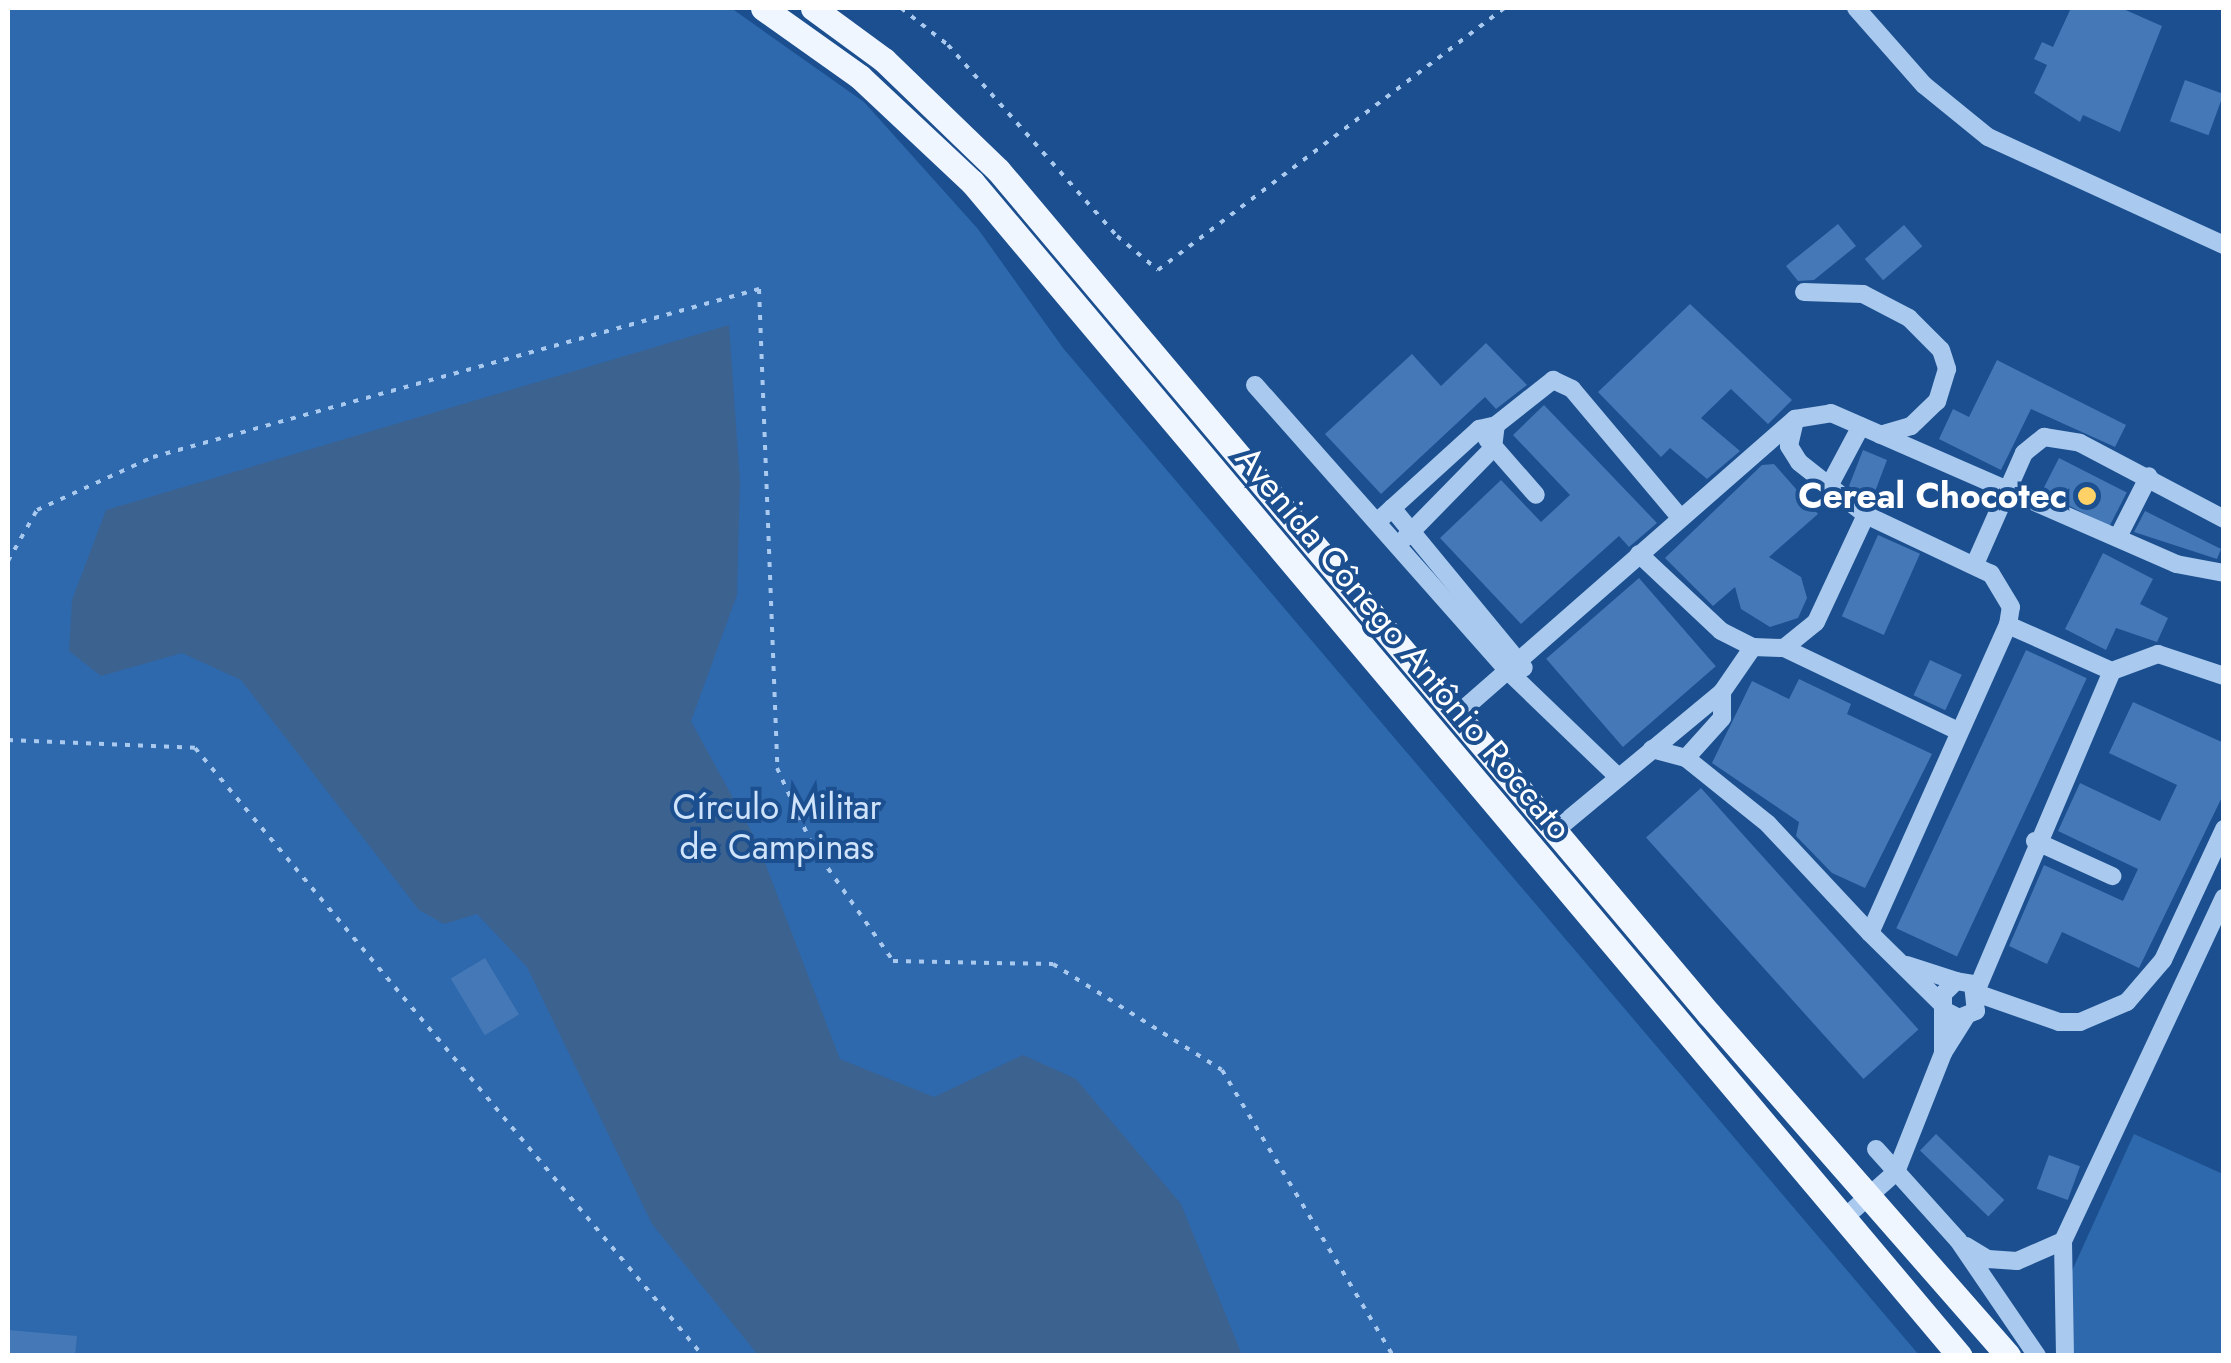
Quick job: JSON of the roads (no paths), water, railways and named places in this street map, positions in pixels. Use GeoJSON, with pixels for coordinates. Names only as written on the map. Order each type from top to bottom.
{"type":"FeatureCollection","features":[{"type":"Feature","properties":{"kind":"main road","name":"Avenida Cônego Antônio Roccato"},"geometry":{"type":"LineString","coordinates":[[763,8],[860,77],[972,182],[1960,1356]]}},
{"type":"Feature","properties":{"kind":"main road","name":"Avenida Cônego Antônio Roccato"},"geometry":{"type":"LineString","coordinates":[[813,8],[884,60],[998,170],[1867,1197],[2008,1356]]}},
{"type":"Feature","properties":{"kind":"street"},"geometry":{"type":"LineString","coordinates":[[1856,8],[1924,85],[1988,137],[2224,245]]}},
{"type":"Feature","properties":{"kind":"street"},"geometry":{"type":"LineString","coordinates":[[1804,292],[1863,294],[1908,318],[1941,350],[1947,369],[1936,400],[1911,426],[1880,435]]}},
{"type":"Feature","properties":{"kind":"street"},"geometry":{"type":"LineString","coordinates":[[1255,384],[1385,514],[1413,529],[1526,683],[1618,777]]}},
{"type":"Feature","properties":{"kind":"street"},"geometry":{"type":"LineString","coordinates":[[1385,514],[1540,386],[1566,384],[1678,515]]}},
{"type":"Feature","properties":{"kind":"street"},"geometry":{"type":"LineString","coordinates":[[1458,713],[1516,666],[1678,515],[1795,419],[1821,410],[2193,570],[2224,573]]}},
{"type":"Feature","properties":{"kind":"street"},"geometry":{"type":"LineString","coordinates":[[1795,419],[1793,454],[1828,488],[1866,514],[1975,564],[2005,591],[2008,625],[1956,730],[1870,933]]}},
{"type":"Feature","properties":{"kind":"street"},"geometry":{"type":"LineString","coordinates":[[1828,488],[1861,426]]}},
{"type":"Feature","properties":{"kind":"street"},"geometry":{"type":"LineString","coordinates":[[1487,427],[1493,448],[1536,495]]}},
{"type":"Feature","properties":{"kind":"street"},"geometry":{"type":"LineString","coordinates":[[1975,564],[2024,454],[2044,437],[2080,443],[2149,476],[2224,519]]}},
{"type":"Feature","properties":{"kind":"street"},"geometry":{"type":"LineString","coordinates":[[1399,546],[1493,448]]}},
{"type":"Feature","properties":{"kind":"street"},"geometry":{"type":"LineString","coordinates":[[2118,537],[2149,476]]}},
{"type":"Feature","properties":{"kind":"street"},"geometry":{"type":"LineString","coordinates":[[1385,514],[1399,546],[1516,666]]}},
{"type":"Feature","properties":{"kind":"street"},"geometry":{"type":"LineString","coordinates":[[1784,648],[1816,622],[1866,514]]}},
{"type":"Feature","properties":{"kind":"street"},"geometry":{"type":"LineString","coordinates":[[1639,554],[1707,620],[1754,647],[1784,648],[1956,730]]}},
{"type":"Feature","properties":{"kind":"street"},"geometry":{"type":"LineString","coordinates":[[2008,625],[2112,671],[2158,654],[2224,676]]}},
{"type":"Feature","properties":{"kind":"street"},"geometry":{"type":"LineString","coordinates":[[1557,829],[1722,692],[1754,647]]}},
{"type":"Feature","properties":{"kind":"street"},"geometry":{"type":"LineString","coordinates":[[1843,1219],[1896,1172],[1963,998],[1992,942],[2112,671]]}},
{"type":"Feature","properties":{"kind":"street"},"geometry":{"type":"LineString","coordinates":[[1686,758],[1722,718],[1722,692]]}},
{"type":"Feature","properties":{"kind":"street"},"geometry":{"type":"LineString","coordinates":[[1652,749],[1686,758],[1768,824],[1870,933],[1907,965],[1963,998],[2080,1022],[2126,1002],[2163,960],[2224,829]]}},
{"type":"Feature","properties":{"kind":"street"},"geometry":{"type":"LineString","coordinates":[[2035,840],[2112,876]]}},
{"type":"Feature","properties":{"kind":"street"},"geometry":{"type":"LineString","coordinates":[[2065,1356],[2063,1242],[2224,898]]}},
{"type":"Feature","properties":{"kind":"street"},"geometry":{"type":"LineString","coordinates":[[1907,965],[1963,998]]}},
{"type":"Feature","properties":{"kind":"street"},"geometry":{"type":"LineString","coordinates":[[1876,1149],[1958,1240],[2037,1356]]}},
{"type":"Feature","properties":{"kind":"street"},"geometry":{"type":"LineString","coordinates":[[1958,1240],[2005,1261],[2063,1242]]}},
{"type":"Feature","properties":{"kind":"place","name":"Cereal Chocotec"},"geometry":{"type":"Point","coordinates":[2087,496]}},
{"type":"Feature","properties":{"kind":"park label","name":"Círculo Militar de Campinas"},"geometry":{"type":"Point","coordinates":[777,827]}}]}
